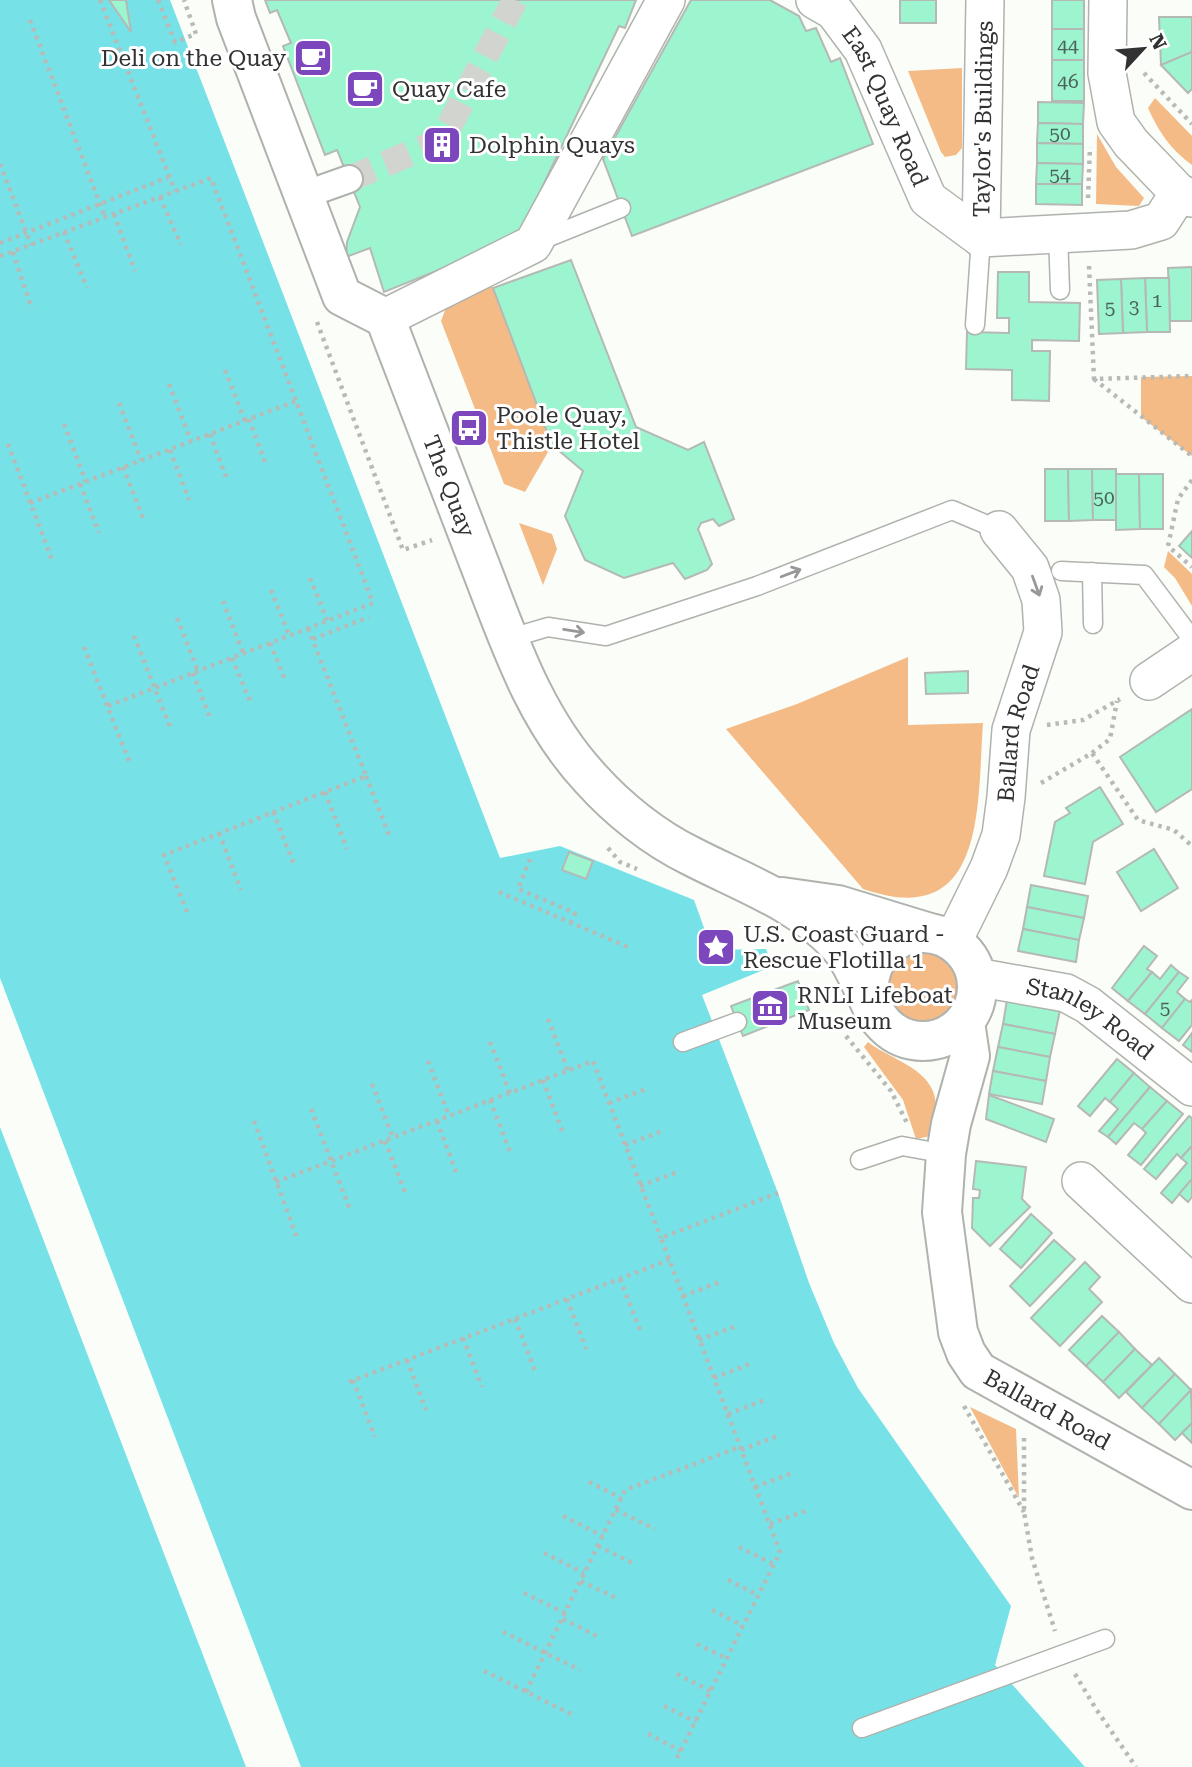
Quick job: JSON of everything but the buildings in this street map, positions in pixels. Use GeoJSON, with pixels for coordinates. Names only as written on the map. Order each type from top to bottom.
{"type":"FeatureCollection","features":[{"type":"Feature","properties":{"kind":"street"},"geometry":{"type":"LineString","coordinates":[[233,0],[236,18],[342,296],[385,318],[533,244],[666,0]]}},
{"type":"Feature","properties":{"kind":"street","name":"Taylor's Buildings"},"geometry":{"type":"LineString","coordinates":[[981,238],[985,0]]}},
{"type":"Feature","properties":{"kind":"street","name":"East Quay Road"},"geometry":{"type":"LineString","coordinates":[[828,4],[863,50],[929,199],[981,238]]}},
{"type":"Feature","properties":{"kind":"street"},"geometry":{"type":"LineString","coordinates":[[981,238],[1131,230],[1161,221],[1185,195],[1131,143],[1116,122],[1107,73],[1107,17]]}},
{"type":"Feature","properties":{"kind":"street"},"geometry":{"type":"LineString","coordinates":[[304,195],[349,178]]}},
{"type":"Feature","properties":{"kind":"street","name":"The Quay"},"geometry":{"type":"LineString","coordinates":[[385,318],[536,704],[562,743],[590,778],[651,831],[688,856],[739,878],[811,919],[841,947],[874,1011]]}},
{"type":"Feature","properties":{"kind":"street","name":"Ballard Road"},"geometry":{"type":"LineString","coordinates":[[942,937],[989,868],[1000,835],[1006,803],[1012,730],[1043,632],[1041,600],[1030,568],[999,530]]}},
{"type":"Feature","properties":{"kind":"street"},"geometry":{"type":"LineString","coordinates":[[1149,681],[1192,652]]}},
{"type":"Feature","properties":{"kind":"street","name":"The Quay"},"geometry":{"type":"LineString","coordinates":[[769,895],[838,905],[942,937]]}},
{"type":"Feature","properties":{"kind":"street"},"geometry":{"type":"LineString","coordinates":[[914,933],[942,937],[968,957],[976,976],[974,1005],[965,1022],[945,1036],[923,1042],[898,1035],[884,1025],[874,1011],[869,995],[869,978],[879,955],[898,938],[914,933]]}},
{"type":"Feature","properties":{"kind":"street","name":"Stanley Road"},"geometry":{"type":"LineString","coordinates":[[976,976],[1066,993],[1088,1005],[1192,1087]]}},
{"type":"Feature","properties":{"kind":"street","name":"Ballard Road"},"geometry":{"type":"LineString","coordinates":[[965,1022],[970,1056],[949,1139],[942,1212],[958,1332],[966,1353],[978,1371],[1192,1490]]}},
{"type":"Feature","properties":{"kind":"street","name":"Ballard Road"},"geometry":{"type":"LineString","coordinates":[[923,1042],[942,1077],[949,1139]]}},
{"type":"Feature","properties":{"kind":"street"},"geometry":{"type":"LineString","coordinates":[[1081,1181],[1192,1284]]}},
{"type":"Feature","properties":{"kind":"lane"},"geometry":{"type":"LineString","coordinates":[[533,244],[621,208]]}},
{"type":"Feature","properties":{"kind":"lane"},"geometry":{"type":"LineString","coordinates":[[1060,289],[1072,233]]}},
{"type":"Feature","properties":{"kind":"lane"},"geometry":{"type":"LineString","coordinates":[[975,325],[981,238]]}},
{"type":"Feature","properties":{"kind":"lane"},"geometry":{"type":"LineString","coordinates":[[509,639],[548,626],[606,636],[757,586],[952,510],[999,530]]}},
{"type":"Feature","properties":{"kind":"lane"},"geometry":{"type":"LineString","coordinates":[[1060,571],[1144,575],[1192,639]]}},
{"type":"Feature","properties":{"kind":"lane"},"geometry":{"type":"LineString","coordinates":[[1092,572],[1093,624]]}},
{"type":"Feature","properties":{"kind":"lane"},"geometry":{"type":"LineString","coordinates":[[683,1042],[737,1022]]}},
{"type":"Feature","properties":{"kind":"lane"},"geometry":{"type":"LineString","coordinates":[[860,1160],[902,1146],[949,1139]]}},
{"type":"Feature","properties":{"kind":"lane"},"geometry":{"type":"LineString","coordinates":[[862,1728],[1105,1639]]}},
{"type":"Feature","properties":{"kind":"path"},"geometry":{"type":"LineString","coordinates":[[100,0],[175,191]]}},
{"type":"Feature","properties":{"kind":"path"},"geometry":{"type":"LineString","coordinates":[[158,0],[175,42],[196,34],[184,0]]}},
{"type":"Feature","properties":{"kind":"path"},"geometry":{"type":"LineString","coordinates":[[1107,17],[1192,124]]}},
{"type":"Feature","properties":{"kind":"path"},"geometry":{"type":"LineString","coordinates":[[30,20],[105,217]]}},
{"type":"Feature","properties":{"kind":"path"},"geometry":{"type":"LineString","coordinates":[[0,164],[31,245]]}},
{"type":"Feature","properties":{"kind":"path"},"geometry":{"type":"LineString","coordinates":[[0,243],[169,177]]}},
{"type":"Feature","properties":{"kind":"path"},"geometry":{"type":"LineString","coordinates":[[0,257],[211,177],[373,603],[108,706]]}},
{"type":"Feature","properties":{"kind":"path"},"geometry":{"type":"LineString","coordinates":[[160,197],[180,245]]}},
{"type":"Feature","properties":{"kind":"path"},"geometry":{"type":"LineString","coordinates":[[114,214],[135,271]]}},
{"type":"Feature","properties":{"kind":"path"},"geometry":{"type":"LineString","coordinates":[[64,232],[87,288]]}},
{"type":"Feature","properties":{"kind":"path"},"geometry":{"type":"LineString","coordinates":[[1072,233],[1094,379],[1192,456]]}},
{"type":"Feature","properties":{"kind":"path"},"geometry":{"type":"LineString","coordinates":[[13,252],[32,309]]}},
{"type":"Feature","properties":{"kind":"path"},"geometry":{"type":"LineString","coordinates":[[225,370],[265,461]]}},
{"type":"Feature","properties":{"kind":"path"},"geometry":{"type":"LineString","coordinates":[[1094,379],[1192,376]]}},
{"type":"Feature","properties":{"kind":"path"},"geometry":{"type":"LineString","coordinates":[[169,384],[191,441]]}},
{"type":"Feature","properties":{"kind":"path"},"geometry":{"type":"LineString","coordinates":[[30,502],[296,401]]}},
{"type":"Feature","properties":{"kind":"path"},"geometry":{"type":"LineString","coordinates":[[119,402],[141,460]]}},
{"type":"Feature","properties":{"kind":"path"},"geometry":{"type":"LineString","coordinates":[[64,424],[99,533]]}},
{"type":"Feature","properties":{"kind":"path"},"geometry":{"type":"LineString","coordinates":[[210,434],[226,477]]}},
{"type":"Feature","properties":{"kind":"path"},"geometry":{"type":"LineString","coordinates":[[8,444],[52,560]]}},
{"type":"Feature","properties":{"kind":"path"},"geometry":{"type":"LineString","coordinates":[[170,450],[189,500]]}},
{"type":"Feature","properties":{"kind":"path"},"geometry":{"type":"LineString","coordinates":[[123,467],[143,518]]}},
{"type":"Feature","properties":{"kind":"path"},"geometry":{"type":"LineString","coordinates":[[1192,480],[1178,499],[1168,546],[1192,567]]}},
{"type":"Feature","properties":{"kind":"path"},"geometry":{"type":"LineString","coordinates":[[310,578],[327,620]]}},
{"type":"Feature","properties":{"kind":"path"},"geometry":{"type":"LineString","coordinates":[[271,590],[289,635]]}},
{"type":"Feature","properties":{"kind":"path"},"geometry":{"type":"LineString","coordinates":[[223,601],[243,653]]}},
{"type":"Feature","properties":{"kind":"path"},"geometry":{"type":"LineString","coordinates":[[313,639],[369,617]]}},
{"type":"Feature","properties":{"kind":"path"},"geometry":{"type":"LineString","coordinates":[[177,618],[210,718]]}},
{"type":"Feature","properties":{"kind":"path"},"geometry":{"type":"LineString","coordinates":[[308,628],[389,835]]}},
{"type":"Feature","properties":{"kind":"path"},"geometry":{"type":"LineString","coordinates":[[134,636],[171,729]]}},
{"type":"Feature","properties":{"kind":"path"},"geometry":{"type":"LineString","coordinates":[[270,643],[286,682]]}},
{"type":"Feature","properties":{"kind":"path"},"geometry":{"type":"LineString","coordinates":[[85,647],[129,761]]}},
{"type":"Feature","properties":{"kind":"path"},"geometry":{"type":"LineString","coordinates":[[232,658],[250,701]]}},
{"type":"Feature","properties":{"kind":"path"},"geometry":{"type":"LineString","coordinates":[[1083,720],[1149,681]]}},
{"type":"Feature","properties":{"kind":"path"},"geometry":{"type":"LineString","coordinates":[[1006,803],[1092,753],[1110,739],[1116,701]]}},
{"type":"Feature","properties":{"kind":"path"},"geometry":{"type":"LineString","coordinates":[[1092,753],[1138,820],[1174,830],[1192,846]]}},
{"type":"Feature","properties":{"kind":"path"},"geometry":{"type":"LineString","coordinates":[[187,912],[164,855],[366,776]]}},
{"type":"Feature","properties":{"kind":"path"},"geometry":{"type":"LineString","coordinates":[[325,792],[347,849]]}},
{"type":"Feature","properties":{"kind":"path"},"geometry":{"type":"LineString","coordinates":[[273,812],[295,867]]}},
{"type":"Feature","properties":{"kind":"path"},"geometry":{"type":"LineString","coordinates":[[219,834],[241,890]]}},
{"type":"Feature","properties":{"kind":"path"},"geometry":{"type":"LineString","coordinates":[[530,859],[518,889],[575,913],[571,922]]}},
{"type":"Feature","properties":{"kind":"path"},"geometry":{"type":"LineString","coordinates":[[499,892],[628,947]]}},
{"type":"Feature","properties":{"kind":"path"},"geometry":{"type":"LineString","coordinates":[[548,1019],[568,1071]]}},
{"type":"Feature","properties":{"kind":"path"},"geometry":{"type":"LineString","coordinates":[[490,1042],[510,1093]]}},
{"type":"Feature","properties":{"kind":"path"},"geometry":{"type":"LineString","coordinates":[[428,1061],[449,1116]]}},
{"type":"Feature","properties":{"kind":"path"},"geometry":{"type":"LineString","coordinates":[[276,1182],[593,1061],[780,1552],[677,1758]]}},
{"type":"Feature","properties":{"kind":"path"},"geometry":{"type":"LineString","coordinates":[[543,1080],[563,1133]]}},
{"type":"Feature","properties":{"kind":"path"},"geometry":{"type":"LineString","coordinates":[[372,1084],[393,1138]]}},
{"type":"Feature","properties":{"kind":"path"},"geometry":{"type":"LineString","coordinates":[[609,1103],[649,1088]]}},
{"type":"Feature","properties":{"kind":"path"},"geometry":{"type":"LineString","coordinates":[[490,1100],[510,1152]]}},
{"type":"Feature","properties":{"kind":"path"},"geometry":{"type":"LineString","coordinates":[[311,1109],[351,1212]]}},
{"type":"Feature","properties":{"kind":"path"},"geometry":{"type":"LineString","coordinates":[[254,1121],[297,1238]]}},
{"type":"Feature","properties":{"kind":"path"},"geometry":{"type":"LineString","coordinates":[[437,1121],[456,1172]]}},
{"type":"Feature","properties":{"kind":"path"},"geometry":{"type":"LineString","coordinates":[[625,1146],[665,1130]]}},
{"type":"Feature","properties":{"kind":"path"},"geometry":{"type":"LineString","coordinates":[[385,1141],[405,1192]]}},
{"type":"Feature","properties":{"kind":"path"},"geometry":{"type":"LineString","coordinates":[[640,1186],[680,1171]]}},
{"type":"Feature","properties":{"kind":"path"},"geometry":{"type":"LineString","coordinates":[[661,1238],[778,1194]]}},
{"type":"Feature","properties":{"kind":"path"},"geometry":{"type":"LineString","coordinates":[[375,1437],[351,1381],[669,1260]]}},
{"type":"Feature","properties":{"kind":"path"},"geometry":{"type":"LineString","coordinates":[[620,1279],[640,1330]]}},
{"type":"Feature","properties":{"kind":"path"},"geometry":{"type":"LineString","coordinates":[[683,1296],[723,1281]]}},
{"type":"Feature","properties":{"kind":"path"},"geometry":{"type":"LineString","coordinates":[[567,1299],[586,1349]]}},
{"type":"Feature","properties":{"kind":"path"},"geometry":{"type":"LineString","coordinates":[[515,1319],[535,1371]]}},
{"type":"Feature","properties":{"kind":"path"},"geometry":{"type":"LineString","coordinates":[[699,1340],[739,1325]]}},
{"type":"Feature","properties":{"kind":"path"},"geometry":{"type":"LineString","coordinates":[[463,1338],[482,1387]]}},
{"type":"Feature","properties":{"kind":"path"},"geometry":{"type":"LineString","coordinates":[[407,1360],[426,1410]]}},
{"type":"Feature","properties":{"kind":"path"},"geometry":{"type":"LineString","coordinates":[[714,1378],[752,1363]]}},
{"type":"Feature","properties":{"kind":"path"},"geometry":{"type":"LineString","coordinates":[[1024,1398],[1024,1512]]}},
{"type":"Feature","properties":{"kind":"path"},"geometry":{"type":"LineString","coordinates":[[728,1414],[767,1399]]}},
{"type":"Feature","properties":{"kind":"path"},"geometry":{"type":"LineString","coordinates":[[526,1692],[625,1490],[780,1435]]}},
{"type":"Feature","properties":{"kind":"path"},"geometry":{"type":"LineString","coordinates":[[755,1487],[795,1472]]}},
{"type":"Feature","properties":{"kind":"path"},"geometry":{"type":"LineString","coordinates":[[589,1482],[621,1498]]}},
{"type":"Feature","properties":{"kind":"path"},"geometry":{"type":"LineString","coordinates":[[616,1510],[654,1529]]}},
{"type":"Feature","properties":{"kind":"path"},"geometry":{"type":"LineString","coordinates":[[769,1524],[808,1510]]}},
{"type":"Feature","properties":{"kind":"path"},"geometry":{"type":"LineString","coordinates":[[563,1516],[603,1536]]}},
{"type":"Feature","properties":{"kind":"path"},"geometry":{"type":"LineString","coordinates":[[598,1546],[635,1564]]}},
{"type":"Feature","properties":{"kind":"path"},"geometry":{"type":"LineString","coordinates":[[739,1547],[773,1564]]}},
{"type":"Feature","properties":{"kind":"path"},"geometry":{"type":"LineString","coordinates":[[544,1553],[584,1573]]}},
{"type":"Feature","properties":{"kind":"path"},"geometry":{"type":"LineString","coordinates":[[728,1580],[758,1595]]}},
{"type":"Feature","properties":{"kind":"path"},"geometry":{"type":"LineString","coordinates":[[581,1581],[616,1598]]}},
{"type":"Feature","properties":{"kind":"path"},"geometry":{"type":"LineString","coordinates":[[524,1593],[599,1637]]}},
{"type":"Feature","properties":{"kind":"path"},"geometry":{"type":"LineString","coordinates":[[712,1611],[743,1626]]}},
{"type":"Feature","properties":{"kind":"path"},"geometry":{"type":"LineString","coordinates":[[503,1632],[580,1671]]}},
{"type":"Feature","properties":{"kind":"path"},"geometry":{"type":"LineString","coordinates":[[697,1644],[726,1658]]}},
{"type":"Feature","properties":{"kind":"path"},"geometry":{"type":"LineString","coordinates":[[484,1671],[571,1714]]}},
{"type":"Feature","properties":{"kind":"path"},"geometry":{"type":"LineString","coordinates":[[677,1674],[710,1691]]}},
{"type":"Feature","properties":{"kind":"path"},"geometry":{"type":"LineString","coordinates":[[664,1706],[696,1721]]}},
{"type":"Feature","properties":{"kind":"path"},"geometry":{"type":"LineString","coordinates":[[648,1734],[681,1751]]}},
{"type":"Feature","properties":{"kind":"shaded area"},"geometry":{"type":"Polygon","coordinates":[[[962,68],[962,148],[956,155],[945,157],[908,71],[962,68]]]}},
{"type":"Feature","properties":{"kind":"shaded area"},"geometry":{"type":"Polygon","coordinates":[[[1155,98],[1192,136],[1192,165],[1171,146],[1156,125],[1148,108],[1155,98]]]}},
{"type":"Feature","properties":{"kind":"shaded area"},"geometry":{"type":"Polygon","coordinates":[[[1097,134],[1116,167],[1144,198],[1139,206],[1096,204],[1097,134]]]}},
{"type":"Feature","properties":{"kind":"shaded area"},"geometry":{"type":"Polygon","coordinates":[[[488,282],[493,288],[552,445],[525,492],[504,484],[441,321],[450,297],[488,282]]]}},
{"type":"Feature","properties":{"kind":"shaded area"},"geometry":{"type":"Polygon","coordinates":[[[1192,376],[1192,456],[1141,417],[1141,377],[1192,376]]]}},
{"type":"Feature","properties":{"kind":"shaded area"},"geometry":{"type":"Polygon","coordinates":[[[519,523],[552,534],[557,549],[543,585],[519,523]]]}},
{"type":"Feature","properties":{"kind":"shaded area"},"geometry":{"type":"Polygon","coordinates":[[[1168,551],[1192,574],[1192,606],[1175,578],[1164,567],[1168,551]]]}},
{"type":"Feature","properties":{"kind":"shaded area"},"geometry":{"type":"Polygon","coordinates":[[[908,657],[908,725],[983,723],[975,823],[967,853],[954,877],[933,893],[904,898],[863,889],[726,729],[797,704],[908,657]]]}},
{"type":"Feature","properties":{"kind":"shaded area"},"geometry":{"type":"Polygon","coordinates":[[[923,952],[948,962],[958,987],[948,1012],[923,1022],[898,1012],[888,987],[898,962],[923,952]]]}},
{"type":"Feature","properties":{"kind":"shaded area"},"geometry":{"type":"Polygon","coordinates":[[[868,1042],[911,1068],[929,1084],[936,1108],[931,1136],[916,1139],[903,1100],[864,1047],[868,1042]]]}},
{"type":"Feature","properties":{"kind":"shaded area"},"geometry":{"type":"Polygon","coordinates":[[[970,1407],[1016,1429],[1019,1498],[970,1407]]]}},
{"type":"Feature","properties":{"kind":"water"},"geometry":{"type":"Polygon","coordinates":[[[0,0],[170,0],[500,858],[560,846],[694,900],[712,950],[766,949],[773,966],[702,995],[778,1193],[809,1283],[834,1343],[858,1388],[1011,1606],[995,1665],[1085,1767],[0,1767],[0,0]]]}},
{"type":"Feature","properties":{"kind":"pier"},"geometry":{"type":"Polygon","coordinates":[[[0,978],[301,1767],[246,1767],[0,1127],[0,978]]]}},
{"type":"Feature","properties":{"kind":"tunnel"},"geometry":{"type":"LineString","coordinates":[[349,179],[442,140],[515,0]]}},
{"type":"Feature","properties":{"kind":"place","name":"Deli on the Quay"},"geometry":{"type":"Point","coordinates":[313,58]}},
{"type":"Feature","properties":{"kind":"place","name":"Quay Cafe"},"geometry":{"type":"Point","coordinates":[365,89]}},
{"type":"Feature","properties":{"kind":"place","name":"Dolphin Quays"},"geometry":{"type":"Point","coordinates":[442,145]}},
{"type":"Feature","properties":{"kind":"place","name":"Poole Quay, Thistle Hotel"},"geometry":{"type":"Point","coordinates":[469,428]}},
{"type":"Feature","properties":{"kind":"place","name":"U.S. Coast Guard - Rescue Flotilla 1"},"geometry":{"type":"Point","coordinates":[716,947]}},
{"type":"Feature","properties":{"kind":"place","name":"RNLI Lifeboat Museum"},"geometry":{"type":"Point","coordinates":[770,1008]}}]}
